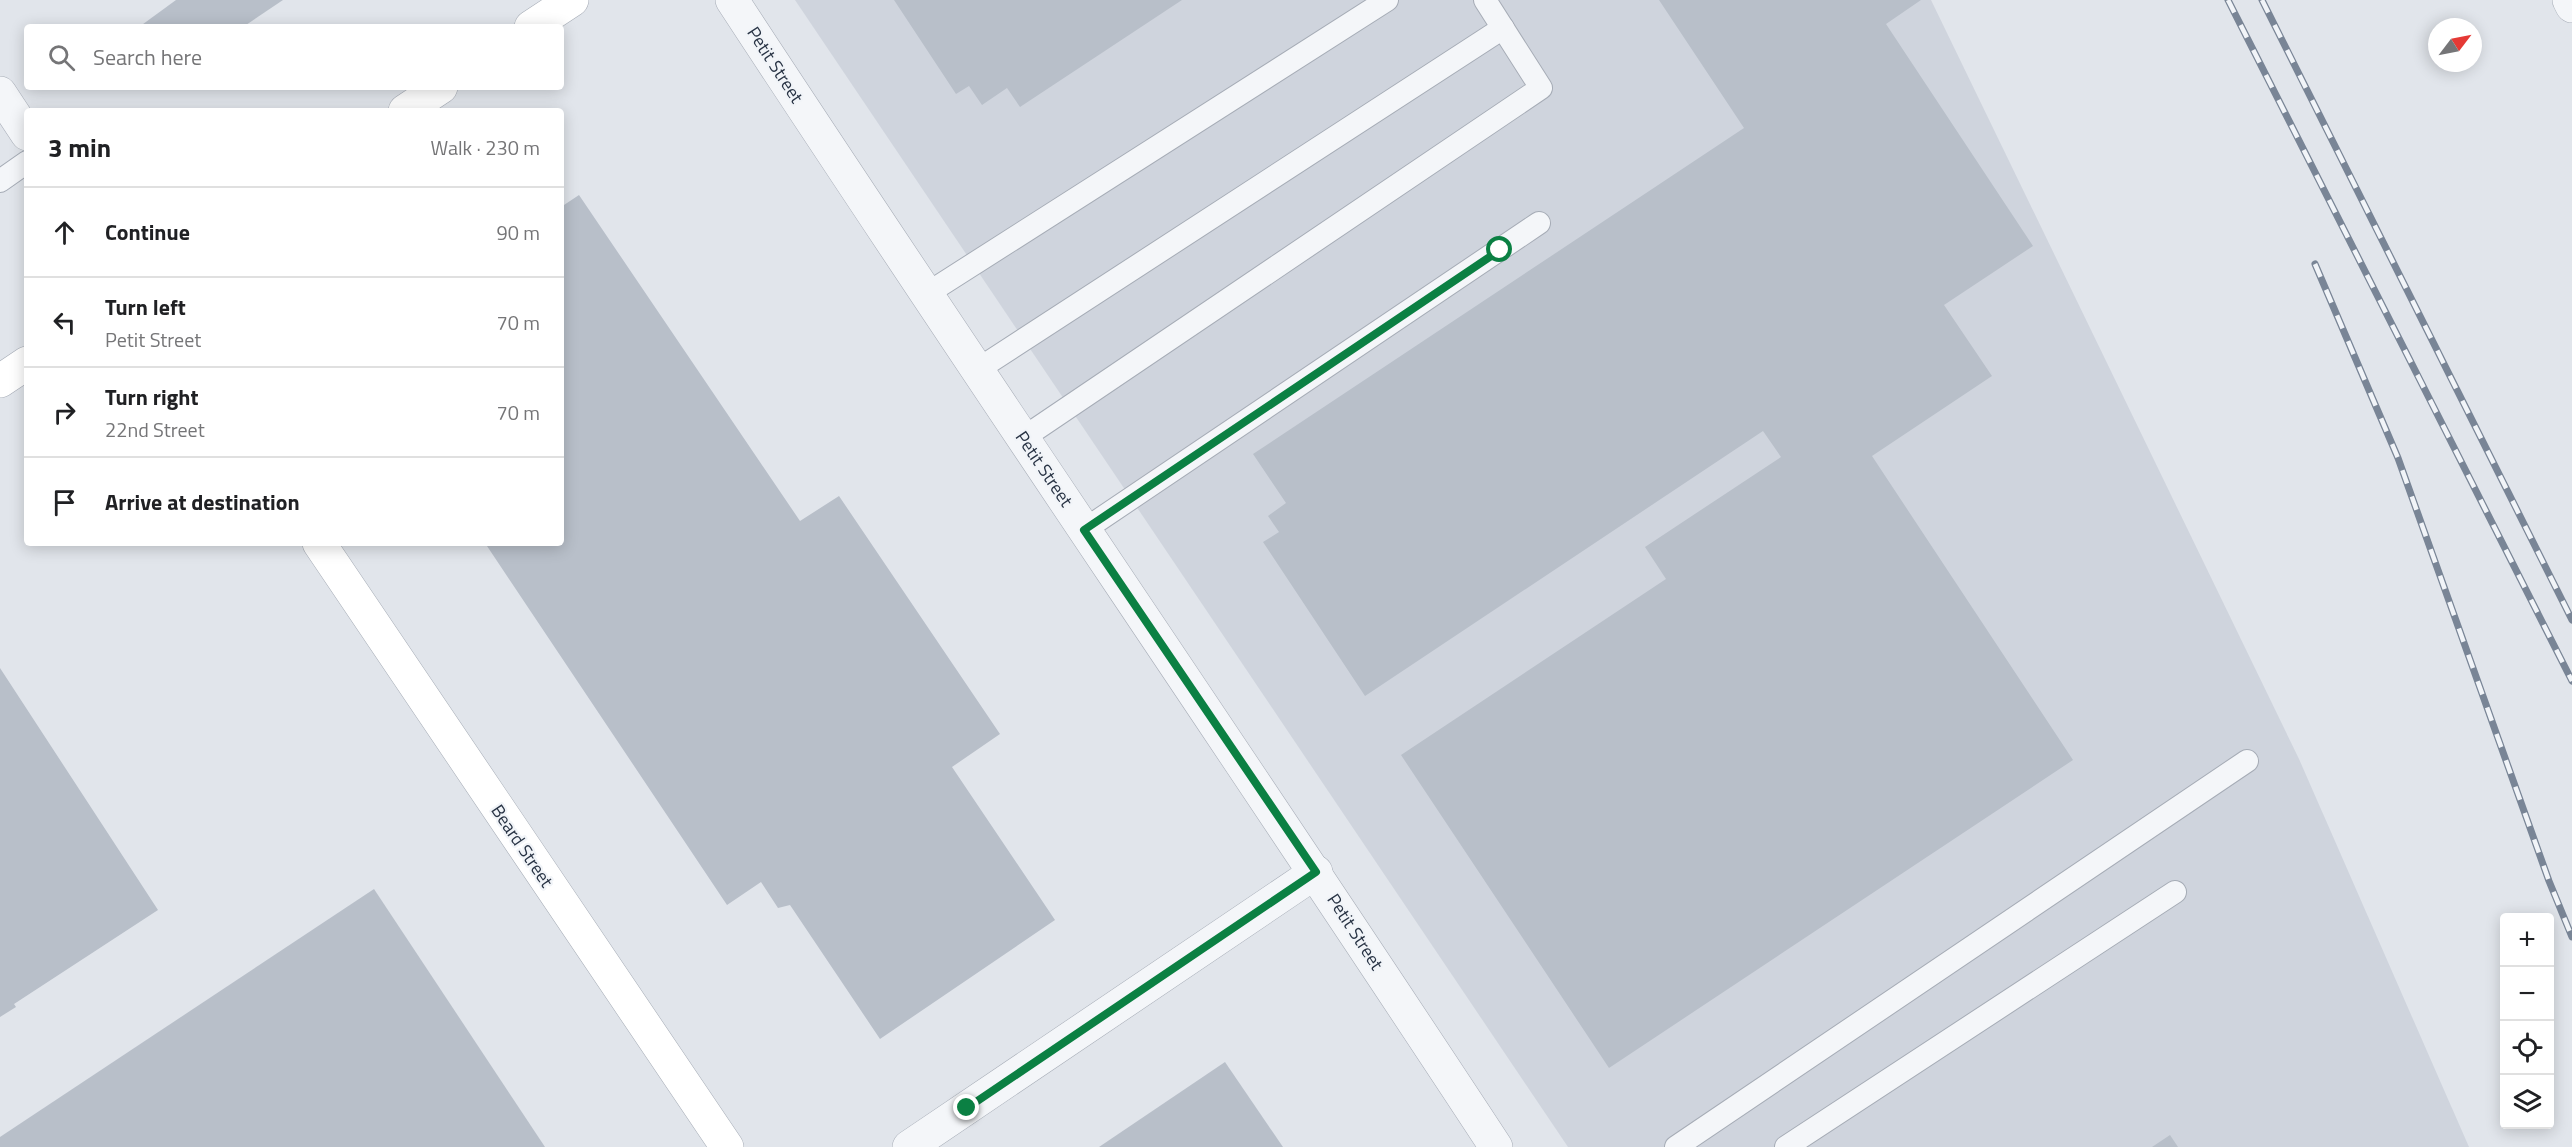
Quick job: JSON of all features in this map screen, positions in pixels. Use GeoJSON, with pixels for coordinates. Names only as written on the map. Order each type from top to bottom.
{"type":"FeatureCollection","features":[{"type":"Feature","properties":{"kind":"street"},"geometry":{"type":"LineString","coordinates":[[536,24],[572,0]]}},
{"type":"Feature","properties":{"kind":"street","name":"Petit Street"},"geometry":{"type":"LineString","coordinates":[[732,0],[925,295],[1316,872],[1496,1147]]}},
{"type":"Feature","properties":{"kind":"street"},"geometry":{"type":"LineString","coordinates":[[2569,0],[2572,6]]}},
{"type":"Feature","properties":{"kind":"street"},"geometry":{"type":"LineString","coordinates":[[410,108],[436,90]]}},
{"type":"Feature","properties":{"kind":"street"},"geometry":{"type":"LineString","coordinates":[[0,93],[24,129]]}},
{"type":"Feature","properties":{"kind":"street"},"geometry":{"type":"LineString","coordinates":[[0,381],[24,365]]}},
{"type":"Feature","properties":{"kind":"street","name":"Beard Street"},"geometry":{"type":"LineString","coordinates":[[321,546],[727,1147]]}},
{"type":"Feature","properties":{"kind":"street"},"geometry":{"type":"LineString","coordinates":[[909,1147],[1316,872]]}},
{"type":"Feature","properties":{"kind":"lane"},"geometry":{"type":"LineString","coordinates":[[925,295],[1387,0]]}},
{"type":"Feature","properties":{"kind":"lane"},"geometry":{"type":"LineString","coordinates":[[1023,438],[1541,88],[1485,0]]}},
{"type":"Feature","properties":{"kind":"lane"},"geometry":{"type":"LineString","coordinates":[[977,370],[1503,28]]}},
{"type":"Feature","properties":{"kind":"lane"},"geometry":{"type":"LineString","coordinates":[[0,181],[24,164]]}},
{"type":"Feature","properties":{"kind":"lane"},"geometry":{"type":"LineString","coordinates":[[1084,530],[1539,223]]}},
{"type":"Feature","properties":{"kind":"lane"},"geometry":{"type":"LineString","coordinates":[[1676,1147],[2247,761]]}},
{"type":"Feature","properties":{"kind":"lane"},"geometry":{"type":"LineString","coordinates":[[1786,1147],[2175,892]]}},
{"type":"Feature","properties":{"kind":"shaded area"},"geometry":{"type":"Polygon","coordinates":[[[795,0],[1931,0],[2299,759],[2469,1147],[1568,1147],[795,0]]]}},
{"type":"Feature","properties":{"kind":"building"},"geometry":{"type":"Polygon","coordinates":[[[176,0],[283,0],[247,24],[143,24],[176,0]]]}},
{"type":"Feature","properties":{"kind":"building"},"geometry":{"type":"Polygon","coordinates":[[[894,0],[1182,0],[1020,107],[1007,88],[982,105],[969,86],[956,94],[894,0]]]}},
{"type":"Feature","properties":{"kind":"building"},"geometry":{"type":"Polygon","coordinates":[[[1659,0],[1921,0],[1886,24],[2033,246],[1944,305],[1992,376],[1872,456],[2073,760],[1609,1068],[1401,755],[1666,579],[1645,547],[1781,457],[1763,431],[1365,696],[1263,542],[1279,532],[1268,516],[1286,503],[1253,454],[1744,128],[1659,0]]]}},
{"type":"Feature","properties":{"kind":"building"},"geometry":{"type":"Polygon","coordinates":[[[579,195],[800,521],[839,496],[1000,734],[952,767],[1055,920],[880,1039],[790,905],[778,908],[761,882],[727,905],[487,546],[564,546],[564,205],[579,195]]]}},
{"type":"Feature","properties":{"kind":"building"},"geometry":{"type":"Polygon","coordinates":[[[0,668],[158,910],[14,1004],[16,1007],[0,1017],[0,668]]]}},
{"type":"Feature","properties":{"kind":"building"},"geometry":{"type":"Polygon","coordinates":[[[374,889],[545,1147],[0,1147],[0,1137],[374,889]]]}},
{"type":"Feature","properties":{"kind":"building"},"geometry":{"type":"Polygon","coordinates":[[[1225,1062],[1283,1147],[1099,1147],[1225,1062]]]}},
{"type":"Feature","properties":{"kind":"building"},"geometry":{"type":"Polygon","coordinates":[[[2170,1135],[2178,1147],[2152,1147],[2170,1135]]]}},
{"type":"Feature","properties":{"kind":"railway"},"geometry":{"type":"LineString","coordinates":[[2228,0],[2572,681]]}},
{"type":"Feature","properties":{"kind":"railway"},"geometry":{"type":"LineString","coordinates":[[2262,0],[2572,620]]}},
{"type":"Feature","properties":{"kind":"railway"},"geometry":{"type":"LineString","coordinates":[[2315,264],[2398,458],[2549,881],[2572,937]]}},
{"type":"Feature","properties":{"kind":"route"},"geometry":{"type":"LineString","coordinates":[[967,1108],[1316,872],[1084,530],[1500,250]]}}]}
